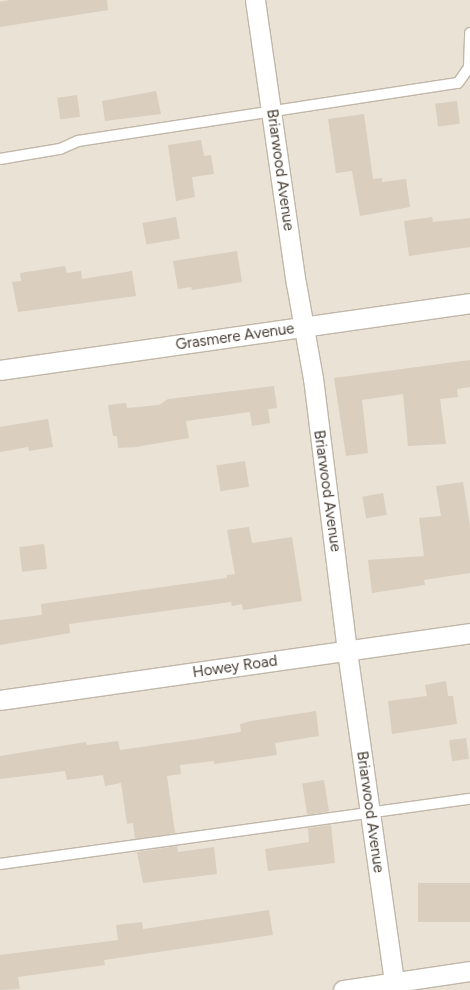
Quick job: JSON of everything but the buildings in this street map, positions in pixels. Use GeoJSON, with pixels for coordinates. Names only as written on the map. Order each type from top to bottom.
{"type":"FeatureCollection","features":[{"type":"Feature","properties":{"kind":"street","name":"Briarwood Avenue"},"geometry":{"type":"LineString","coordinates":[[255,0],[304,327],[347,651],[394,982]]}},
{"type":"Feature","properties":{"kind":"street","name":"Grasmere Avenue"},"geometry":{"type":"LineString","coordinates":[[0,370],[470,303]]}},
{"type":"Feature","properties":{"kind":"street","name":"Howey Road"},"geometry":{"type":"LineString","coordinates":[[0,700],[470,633]]}},
{"type":"Feature","properties":{"kind":"street"},"geometry":{"type":"LineString","coordinates":[[349,990],[470,971]]}},
{"type":"Feature","properties":{"kind":"lane"},"geometry":{"type":"LineString","coordinates":[[0,159],[60,149],[78,141],[458,83],[469,67],[470,33]]}},
{"type":"Feature","properties":{"kind":"lane"},"geometry":{"type":"LineString","coordinates":[[0,864],[370,815],[470,799]]}},
{"type":"Feature","properties":{"kind":"shaded area"},"geometry":{"type":"Polygon","coordinates":[[[0,0],[470,0],[470,990],[0,990],[0,0]]]}}]}
